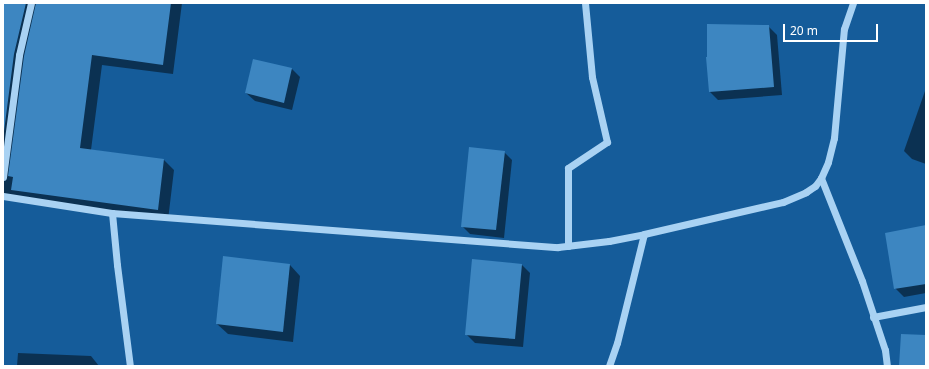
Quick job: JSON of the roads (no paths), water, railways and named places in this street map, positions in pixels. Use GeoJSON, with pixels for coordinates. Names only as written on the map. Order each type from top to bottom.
{"type":"FeatureCollection","features":[{"type":"Feature","properties":{"kind":"street"},"geometry":{"type":"LineString","coordinates":[[3,177],[19,56],[31,3]]}},
{"type":"Feature","properties":{"kind":"street"},"geometry":{"type":"LineString","coordinates":[[568,246],[568,168],[607,142],[592,77],[585,3]]}},
{"type":"Feature","properties":{"kind":"street"},"geometry":{"type":"LineString","coordinates":[[3,196],[112,213],[558,247],[644,234],[783,202],[806,192],[821,178],[828,162],[834,138],[844,29],[853,3]]}},
{"type":"Feature","properties":{"kind":"street"},"geometry":{"type":"LineString","coordinates":[[821,178],[862,281],[885,350],[887,366]]}},
{"type":"Feature","properties":{"kind":"street"},"geometry":{"type":"LineString","coordinates":[[112,213],[130,366]]}},
{"type":"Feature","properties":{"kind":"street"},"geometry":{"type":"LineString","coordinates":[[609,366],[617,343],[644,234]]}},
{"type":"Feature","properties":{"kind":"street"},"geometry":{"type":"LineString","coordinates":[[873,317],[926,307]]}}]}
